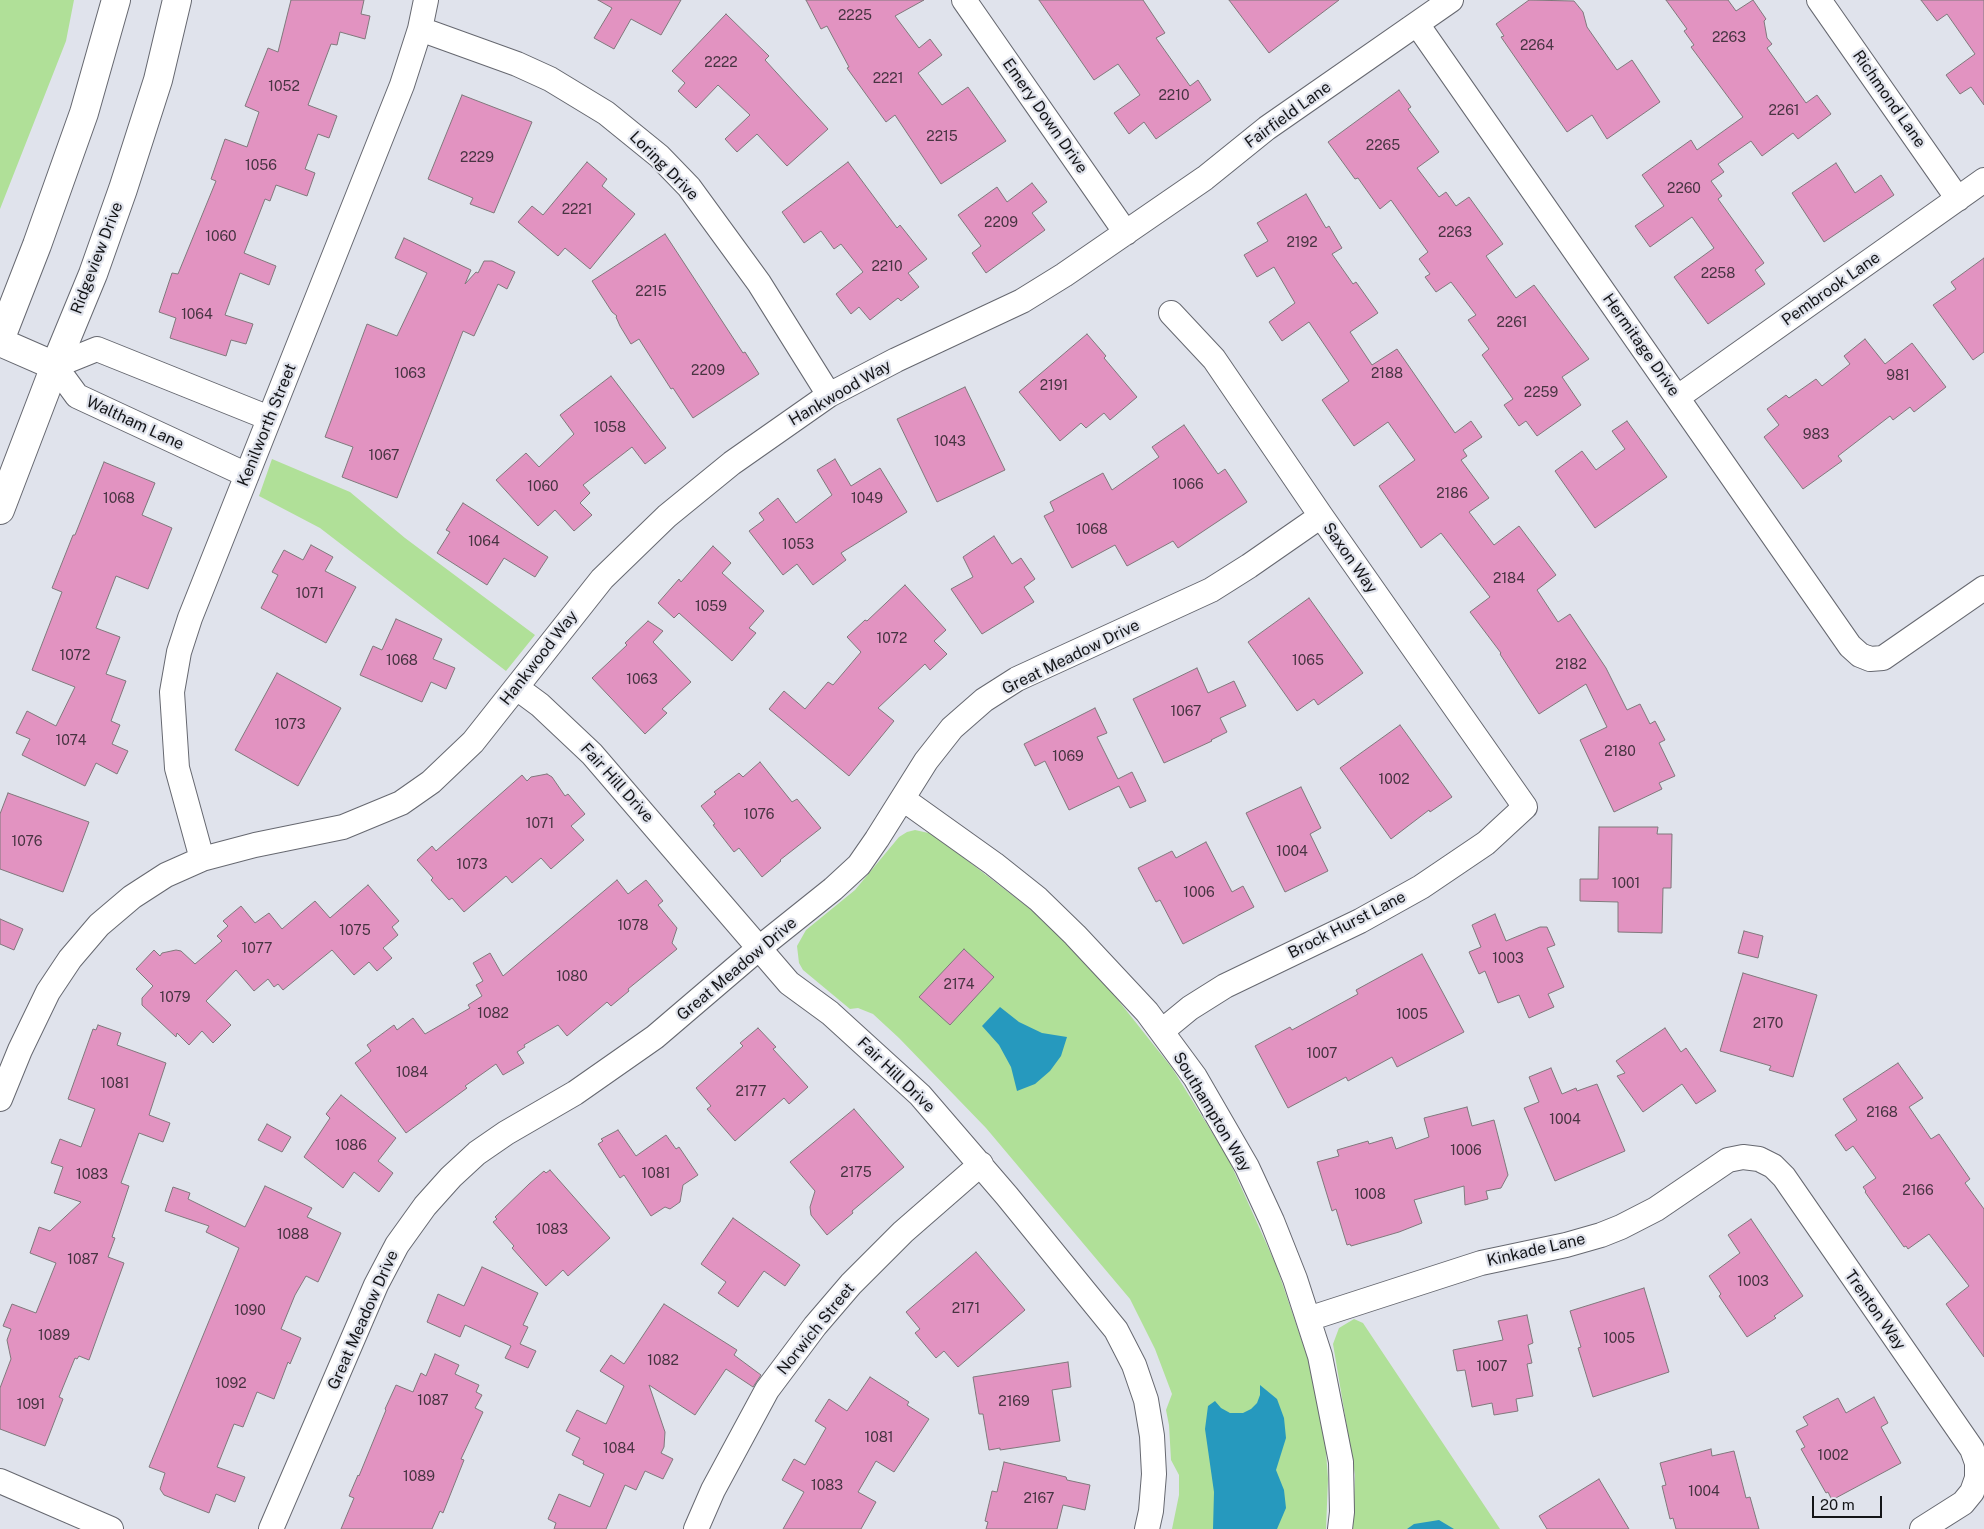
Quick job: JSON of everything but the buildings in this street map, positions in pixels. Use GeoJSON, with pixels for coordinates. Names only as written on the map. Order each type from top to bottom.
{"type":"FeatureCollection","features":[{"type":"Feature","properties":{"kind":"main road"},"geometry":{"type":"LineString","coordinates":[[54,366],[0,341],[84,113],[116,0]]}},
{"type":"Feature","properties":{"kind":"main road","name":"Ridgeview Drive"},"geometry":{"type":"LineString","coordinates":[[0,510],[54,366],[93,274],[123,189],[158,80],[177,0]]}},
{"type":"Feature","properties":{"kind":"street","name":"Kenilworth Street"},"geometry":{"type":"LineString","coordinates":[[202,859],[177,768],[172,692],[179,652],[190,618],[402,85],[420,29],[426,0]]}},
{"type":"Feature","properties":{"kind":"street","name":"Emery Down Drive"},"geometry":{"type":"LineString","coordinates":[[964,0],[1126,233]]}},
{"type":"Feature","properties":{"kind":"street","name":"Fairfield Lane"},"geometry":{"type":"LineString","coordinates":[[1126,233],[1205,178],[1267,128],[1452,0]]}},
{"type":"Feature","properties":{"kind":"street","name":"Richmond Lane"},"geometry":{"type":"LineString","coordinates":[[1819,0],[1958,199]]}},
{"type":"Feature","properties":{"kind":"street","name":"Hermitage Drive"},"geometry":{"type":"LineString","coordinates":[[1417,24],[1850,646],[1860,655],[1870,659],[1883,658],[1896,651],[1984,588]]}},
{"type":"Feature","properties":{"kind":"street","name":"Loring Drive"},"geometry":{"type":"LineString","coordinates":[[420,29],[517,64],[550,79],[606,113],[659,156],[689,187],[754,276],[829,395]]}},
{"type":"Feature","properties":{"kind":"street","name":"Pembrook Lane"},"geometry":{"type":"LineString","coordinates":[[1678,397],[1984,180]]}},
{"type":"Feature","properties":{"kind":"street","name":"Hankwood Way"},"geometry":{"type":"LineString","coordinates":[[0,1099],[20,1050],[48,992],[70,958],[99,925],[132,897],[166,876],[202,859],[254,845],[298,838],[343,827],[400,803],[431,782],[473,742],[602,579],[666,516],[732,462],[829,395],[896,360],[1022,301],[1126,233]]}},
{"type":"Feature","properties":{"kind":"street","name":"Saxon Way"},"geometry":{"type":"LineString","coordinates":[[1171,313],[1214,359],[1321,516],[1525,807]]}},
{"type":"Feature","properties":{"kind":"street"},"geometry":{"type":"LineString","coordinates":[[54,366],[96,349],[270,418]]}},
{"type":"Feature","properties":{"kind":"street","name":"Waltham Lane"},"geometry":{"type":"LineString","coordinates":[[54,366],[77,396],[247,475]]}},
{"type":"Feature","properties":{"kind":"street","name":"Great Meadow Drive"},"geometry":{"type":"LineString","coordinates":[[271,1529],[376,1285],[397,1245],[425,1206],[451,1177],[478,1153],[506,1133],[575,1093],[655,1037],[758,949],[834,889],[859,864],[903,800],[926,761],[952,728],[984,700],[1017,679],[1211,590],[1250,566],[1321,516]]}},
{"type":"Feature","properties":{"kind":"street","name":"Fair Hill Drive"},"geometry":{"type":"LineString","coordinates":[[516,688],[546,710],[619,783],[758,949],[789,983],[830,1013],[920,1095],[981,1164],[1116,1330],[1134,1365],[1146,1400],[1152,1436],[1154,1474],[1151,1512],[1147,1529]]}},
{"type":"Feature","properties":{"kind":"street","name":"Southampton Way"},"geometry":{"type":"LineString","coordinates":[[903,800],[994,864],[1038,900],[1075,935],[1132,994],[1162,1031],[1195,1077],[1246,1167],[1295,1278],[1322,1365],[1341,1462],[1342,1512],[1340,1529]]}},
{"type":"Feature","properties":{"kind":"street","name":"Brock Hurst Lane"},"geometry":{"type":"LineString","coordinates":[[1162,1031],[1190,1008],[1225,986],[1352,925],[1421,887],[1486,843],[1525,807]]}},
{"type":"Feature","properties":{"kind":"street","name":"Kinkade Lane"},"geometry":{"type":"LineString","coordinates":[[1308,1319],[1481,1263],[1566,1245],[1621,1227],[1656,1209],[1728,1160],[1743,1157],[1752,1158]]}},
{"type":"Feature","properties":{"kind":"street","name":"Trenton Way"},"geometry":{"type":"LineString","coordinates":[[1752,1158],[1759,1159],[1773,1166],[1784,1177],[1972,1449],[1977,1463],[1977,1478],[1972,1492],[1963,1503],[1922,1529]]}},
{"type":"Feature","properties":{"kind":"street","name":"Norwich Street"},"geometry":{"type":"LineString","coordinates":[[696,1529],[717,1481],[767,1390],[815,1326],[851,1284],[902,1232],[981,1164]]}},
{"type":"Feature","properties":{"kind":"street"},"geometry":{"type":"LineString","coordinates":[[0,1481],[111,1529]]}},
{"type":"Feature","properties":{"kind":"green space"},"geometry":{"type":"Polygon","coordinates":[[[0,0],[74,0],[66,41],[0,209],[0,0]]]}},
{"type":"Feature","properties":{"kind":"green space"},"geometry":{"type":"Polygon","coordinates":[[[272,459],[350,492],[405,538],[535,635],[506,671],[320,528],[259,496],[272,459]]]}},
{"type":"Feature","properties":{"kind":"green space"},"geometry":{"type":"Polygon","coordinates":[[[915,830],[933,834],[1038,915],[1102,980],[1172,1068],[1228,1158],[1276,1265],[1308,1359],[1325,1438],[1328,1479],[1326,1529],[1172,1529],[1179,1495],[1179,1475],[1171,1460],[1166,1410],[1172,1394],[1155,1349],[1130,1299],[986,1128],[899,1038],[873,1014],[858,1008],[850,1009],[803,970],[799,963],[797,946],[806,930],[855,890],[899,837],[915,830]]]}},
{"type":"Feature","properties":{"kind":"green space"},"geometry":{"type":"Polygon","coordinates":[[[1354,1319],[1363,1323],[1500,1529],[1353,1529],[1355,1475],[1333,1344],[1339,1328],[1354,1319]]]}},
{"type":"Feature","properties":{"kind":"water"},"geometry":{"type":"Polygon","coordinates":[[[1000,1007],[1019,1022],[1042,1033],[1067,1037],[1061,1056],[1050,1071],[1035,1084],[1017,1091],[1011,1067],[999,1045],[982,1026],[1000,1007]]]}},
{"type":"Feature","properties":{"kind":"water"},"geometry":{"type":"Polygon","coordinates":[[[1260,1385],[1277,1399],[1284,1418],[1286,1438],[1276,1470],[1284,1490],[1286,1508],[1277,1529],[1213,1529],[1214,1492],[1205,1429],[1208,1406],[1215,1401],[1221,1408],[1230,1413],[1243,1413],[1257,1403],[1260,1395],[1260,1385]]]}},
{"type":"Feature","properties":{"kind":"water"},"geometry":{"type":"Polygon","coordinates":[[[1439,1520],[1454,1529],[1407,1529],[1414,1524],[1439,1520]]]}}]}
